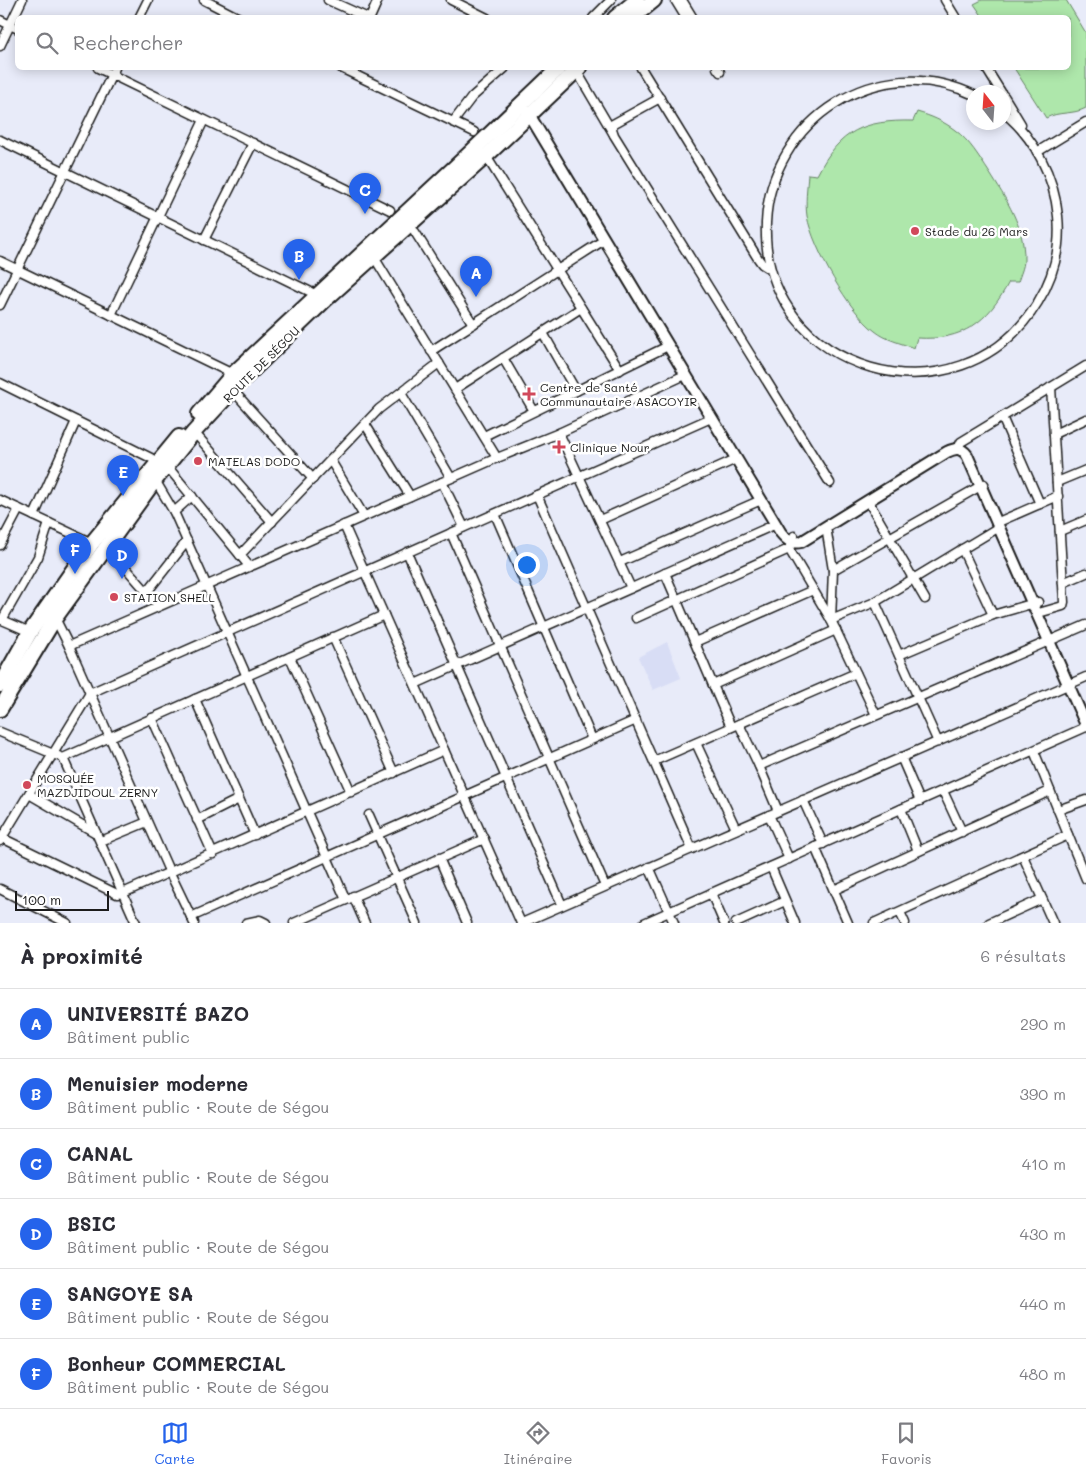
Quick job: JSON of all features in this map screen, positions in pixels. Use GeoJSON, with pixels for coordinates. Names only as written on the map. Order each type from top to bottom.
{"type":"FeatureCollection","features":[{"type":"Feature","properties":{"kind":"highway"},"geometry":{"type":"LineString","coordinates":[[618,15],[636,0]]}},
{"type":"Feature","properties":{"kind":"highway"},"geometry":{"type":"LineString","coordinates":[[636,15],[654,0]]}},
{"type":"Feature","properties":{"kind":"highway","name":"ROUTE DE SÉGOU"},"geometry":{"type":"LineString","coordinates":[[0,709],[55,618],[106,545],[194,432],[243,379],[326,299],[486,156],[557,70]]}},
{"type":"Feature","properties":{"kind":"highway","name":"ROUTE DE SÉGOU"},"geometry":{"type":"LineString","coordinates":[[0,685],[30,632],[92,543],[158,461],[233,374],[317,295],[528,107],[576,70]]}},
{"type":"Feature","properties":{"kind":"street"},"geometry":{"type":"LineString","coordinates":[[18,15],[22,0]]}},
{"type":"Feature","properties":{"kind":"street"},"geometry":{"type":"LineString","coordinates":[[140,15],[148,0]]}},
{"type":"Feature","properties":{"kind":"street"},"geometry":{"type":"LineString","coordinates":[[204,0],[233,15]]}},
{"type":"Feature","properties":{"kind":"street"},"geometry":{"type":"LineString","coordinates":[[328,0],[362,15]]}},
{"type":"Feature","properties":{"kind":"street"},"geometry":{"type":"LineString","coordinates":[[370,15],[378,0]]}},
{"type":"Feature","properties":{"kind":"street"},"geometry":{"type":"LineString","coordinates":[[451,0],[481,15]]}},
{"type":"Feature","properties":{"kind":"street"},"geometry":{"type":"LineString","coordinates":[[596,15],[611,0]]}},
{"type":"Feature","properties":{"kind":"street"},"geometry":{"type":"LineString","coordinates":[[675,0],[684,15]]}},
{"type":"Feature","properties":{"kind":"street"},"geometry":{"type":"LineString","coordinates":[[682,0],[691,15]]}},
{"type":"Feature","properties":{"kind":"street"},"geometry":{"type":"LineString","coordinates":[[945,0],[954,15]]}},
{"type":"Feature","properties":{"kind":"street"},"geometry":{"type":"LineString","coordinates":[[0,20],[14,27],[0,46]]}},
{"type":"Feature","properties":{"kind":"street"},"geometry":{"type":"LineString","coordinates":[[349,70],[474,132]]}},
{"type":"Feature","properties":{"kind":"street"},"geometry":{"type":"LineString","coordinates":[[453,122],[472,98],[503,70]]}},
{"type":"Feature","properties":{"kind":"street"},"geometry":{"type":"LineString","coordinates":[[578,70],[614,134],[830,483]]}},
{"type":"Feature","properties":{"kind":"street"},"geometry":{"type":"LineString","coordinates":[[642,70],[757,257],[762,264],[770,269]]}},
{"type":"Feature","properties":{"kind":"street"},"geometry":{"type":"LineString","coordinates":[[987,70],[997,85]]}},
{"type":"Feature","properties":{"kind":"street"},"geometry":{"type":"LineString","coordinates":[[0,305],[114,71],[204,120],[390,210]]}},
{"type":"Feature","properties":{"kind":"street"},"geometry":{"type":"LineString","coordinates":[[966,92],[942,84],[901,82],[882,84],[851,94],[820,113],[802,131],[791,145],[776,172],[766,208],[766,238],[770,269],[784,299],[804,327],[829,348],[851,361],[884,371],[909,374],[938,372],[973,362],[999,345],[1019,328],[1032,312],[1048,285],[1054,266],[1058,237],[1057,205],[1048,174],[1011,108]]}},
{"type":"Feature","properties":{"kind":"street"},"geometry":{"type":"LineString","coordinates":[[614,134],[612,128],[614,124],[660,98]]}},
{"type":"Feature","properties":{"kind":"street"},"geometry":{"type":"LineString","coordinates":[[528,107],[604,240],[711,418],[781,533],[792,542],[801,542],[868,502],[1086,366]]}},
{"type":"Feature","properties":{"kind":"street"},"geometry":{"type":"LineString","coordinates":[[528,107],[786,528],[813,590],[831,620],[876,716]]}},
{"type":"Feature","properties":{"kind":"street"},"geometry":{"type":"LineString","coordinates":[[1011,119],[1032,144]]}},
{"type":"Feature","properties":{"kind":"street"},"geometry":{"type":"LineString","coordinates":[[111,315],[204,120]]}},
{"type":"Feature","properties":{"kind":"street"},"geometry":{"type":"LineString","coordinates":[[1037,152],[1086,122]]}},
{"type":"Feature","properties":{"kind":"street"},"geometry":{"type":"LineString","coordinates":[[0,140],[317,295]]}},
{"type":"Feature","properties":{"kind":"street"},"geometry":{"type":"LineString","coordinates":[[204,240],[253,143]]}},
{"type":"Feature","properties":{"kind":"street"},"geometry":{"type":"LineString","coordinates":[[486,156],[620,370]]}},
{"type":"Feature","properties":{"kind":"street"},"geometry":{"type":"LineString","coordinates":[[415,232],[473,324]]}},
{"type":"Feature","properties":{"kind":"street"},"geometry":{"type":"LineString","coordinates":[[431,351],[604,240]]}},
{"type":"Feature","properties":{"kind":"street"},"geometry":{"type":"LineString","coordinates":[[374,257],[497,458]]}},
{"type":"Feature","properties":{"kind":"street"},"geometry":{"type":"LineString","coordinates":[[0,261],[233,374]]}},
{"type":"Feature","properties":{"kind":"street"},"geometry":{"type":"LineString","coordinates":[[455,389],[581,308]]}},
{"type":"Feature","properties":{"kind":"street"},"geometry":{"type":"LineString","coordinates":[[543,333],[576,391]]}},
{"type":"Feature","properties":{"kind":"street"},"geometry":{"type":"LineString","coordinates":[[484,436],[668,346]]}},
{"type":"Feature","properties":{"kind":"street"},"geometry":{"type":"LineString","coordinates":[[503,358],[534,411]]}},
{"type":"Feature","properties":{"kind":"street"},"geometry":{"type":"LineString","coordinates":[[240,555],[379,409],[439,364]]}},
{"type":"Feature","properties":{"kind":"street"},"geometry":{"type":"LineString","coordinates":[[69,646],[560,432],[685,375]]}},
{"type":"Feature","properties":{"kind":"street"},"geometry":{"type":"LineString","coordinates":[[0,383],[151,458]]}},
{"type":"Feature","properties":{"kind":"street"},"geometry":{"type":"LineString","coordinates":[[1042,612],[1063,606],[1051,387]]}},
{"type":"Feature","properties":{"kind":"street"},"geometry":{"type":"LineString","coordinates":[[401,393],[451,478]]}},
{"type":"Feature","properties":{"kind":"street"},"geometry":{"type":"LineString","coordinates":[[238,396],[313,479]]}},
{"type":"Feature","properties":{"kind":"street"},"geometry":{"type":"LineString","coordinates":[[1002,417],[1040,504]]}},
{"type":"Feature","properties":{"kind":"street"},"geometry":{"type":"LineString","coordinates":[[444,750],[124,893],[118,894],[1,838],[90,693],[711,418]]}},
{"type":"Feature","properties":{"kind":"street"},"geometry":{"type":"LineString","coordinates":[[1054,434],[1086,419]]}},
{"type":"Feature","properties":{"kind":"street"},"geometry":{"type":"LineString","coordinates":[[34,516],[76,421]]}},
{"type":"Feature","properties":{"kind":"street"},"geometry":{"type":"LineString","coordinates":[[365,424],[410,496]]}},
{"type":"Feature","properties":{"kind":"street"},"geometry":{"type":"LineString","coordinates":[[194,432],[272,522]]}},
{"type":"Feature","properties":{"kind":"street"},"geometry":{"type":"LineString","coordinates":[[560,432],[631,588]]}},
{"type":"Feature","properties":{"kind":"street"},"geometry":{"type":"LineString","coordinates":[[636,618],[792,542],[952,443],[960,445],[964,450],[982,485],[1070,684],[1086,726],[1034,751],[644,923]]}},
{"type":"Feature","properties":{"kind":"street"},"geometry":{"type":"LineString","coordinates":[[600,520],[736,459]]}},
{"type":"Feature","properties":{"kind":"street"},"geometry":{"type":"LineString","coordinates":[[331,460],[364,516]]}},
{"type":"Feature","properties":{"kind":"street"},"geometry":{"type":"LineString","coordinates":[[167,466],[250,566]]}},
{"type":"Feature","properties":{"kind":"street"},"geometry":{"type":"LineString","coordinates":[[1057,482],[1086,470]]}},
{"type":"Feature","properties":{"kind":"street"},"geometry":{"type":"LineString","coordinates":[[155,480],[174,512],[327,857],[365,923]]}},
{"type":"Feature","properties":{"kind":"street"},"geometry":{"type":"LineString","coordinates":[[442,482],[464,527]]}},
{"type":"Feature","properties":{"kind":"street"},"geometry":{"type":"LineString","coordinates":[[833,570],[982,485]]}},
{"type":"Feature","properties":{"kind":"street"},"geometry":{"type":"LineString","coordinates":[[537,495],[692,849]]}},
{"type":"Feature","properties":{"kind":"street"},"geometry":{"type":"LineString","coordinates":[[174,512],[192,496]]}},
{"type":"Feature","properties":{"kind":"street"},"geometry":{"type":"LineString","coordinates":[[831,620],[876,602],[999,524],[1058,496]]}},
{"type":"Feature","properties":{"kind":"street"},"geometry":{"type":"LineString","coordinates":[[0,500],[92,543]]}},
{"type":"Feature","properties":{"kind":"street"},"geometry":{"type":"LineString","coordinates":[[620,562],[761,500]]}},
{"type":"Feature","properties":{"kind":"street"},"geometry":{"type":"LineString","coordinates":[[868,502],[925,599]]}},
{"type":"Feature","properties":{"kind":"street"},"geometry":{"type":"LineString","coordinates":[[0,545],[19,508]]}},
{"type":"Feature","properties":{"kind":"street"},"geometry":{"type":"LineString","coordinates":[[495,514],[592,739]]}},
{"type":"Feature","properties":{"kind":"street"},"geometry":{"type":"LineString","coordinates":[[1060,531],[1086,520]]}},
{"type":"Feature","properties":{"kind":"street"},"geometry":{"type":"LineString","coordinates":[[30,632],[1,619],[38,557],[49,523]]}},
{"type":"Feature","properties":{"kind":"street"},"geometry":{"type":"LineString","coordinates":[[415,684],[776,524]]}},
{"type":"Feature","properties":{"kind":"street"},"geometry":{"type":"LineString","coordinates":[[344,525],[521,923],[1086,677]]}},
{"type":"Feature","properties":{"kind":"street"},"geometry":{"type":"LineString","coordinates":[[826,527],[833,570],[831,620]]}},
{"type":"Feature","properties":{"kind":"street"},"geometry":{"type":"LineString","coordinates":[[451,533],[605,886]]}},
{"type":"Feature","properties":{"kind":"street"},"geometry":{"type":"LineString","coordinates":[[147,592],[187,541]]}},
{"type":"Feature","properties":{"kind":"street"},"geometry":{"type":"LineString","coordinates":[[106,545],[160,606]]}},
{"type":"Feature","properties":{"kind":"street"},"geometry":{"type":"LineString","coordinates":[[962,549],[993,616]]}},
{"type":"Feature","properties":{"kind":"street"},"geometry":{"type":"LineString","coordinates":[[407,552],[562,905]]}},
{"type":"Feature","properties":{"kind":"street"},"geometry":{"type":"LineString","coordinates":[[665,573],[731,727]]}},
{"type":"Feature","properties":{"kind":"street"},"geometry":{"type":"LineString","coordinates":[[1063,583],[1086,573]]}},
{"type":"Feature","properties":{"kind":"street"},"geometry":{"type":"LineString","coordinates":[[695,642],[813,590]]}},
{"type":"Feature","properties":{"kind":"street"},"geometry":{"type":"LineString","coordinates":[[876,602],[938,742]]}},
{"type":"Feature","properties":{"kind":"street"},"geometry":{"type":"LineString","coordinates":[[1035,603],[1042,612],[1051,640]]}},
{"type":"Feature","properties":{"kind":"street"},"geometry":{"type":"LineString","coordinates":[[899,655],[993,616],[1035,603]]}},
{"type":"Feature","properties":{"kind":"street"},"geometry":{"type":"LineString","coordinates":[[63,758],[384,614]]}},
{"type":"Feature","properties":{"kind":"street"},"geometry":{"type":"LineString","coordinates":[[55,618],[193,920],[327,857],[636,720]]}},
{"type":"Feature","properties":{"kind":"street"},"geometry":{"type":"LineString","coordinates":[[759,766],[1086,625]]}},
{"type":"Feature","properties":{"kind":"street"},"geometry":{"type":"LineString","coordinates":[[713,685],[836,630]]}},
{"type":"Feature","properties":{"kind":"street"},"geometry":{"type":"LineString","coordinates":[[333,637],[394,773]]}},
{"type":"Feature","properties":{"kind":"street"},"geometry":{"type":"LineString","coordinates":[[290,657],[351,792]]}},
{"type":"Feature","properties":{"kind":"street"},"geometry":{"type":"LineString","coordinates":[[654,761],[856,673]]}},
{"type":"Feature","properties":{"kind":"street"},"geometry":{"type":"LineString","coordinates":[[1070,684],[1086,712]]}},
{"type":"Feature","properties":{"kind":"street"},"geometry":{"type":"LineString","coordinates":[[196,699],[255,835]]}},
{"type":"Feature","properties":{"kind":"street"},"geometry":{"type":"LineString","coordinates":[[152,718],[213,854]]}},
{"type":"Feature","properties":{"kind":"street"},"geometry":{"type":"LineString","coordinates":[[739,724],[778,811]]}},
{"type":"Feature","properties":{"kind":"street"},"geometry":{"type":"LineString","coordinates":[[0,732],[63,758],[136,923]]}},
{"type":"Feature","properties":{"kind":"street"},"geometry":{"type":"LineString","coordinates":[[696,743],[736,830]]}},
{"type":"Feature","properties":{"kind":"street"},"geometry":{"type":"LineString","coordinates":[[1034,751],[1086,879]]}},
{"type":"Feature","properties":{"kind":"street"},"geometry":{"type":"LineString","coordinates":[[901,757],[920,801]]}},
{"type":"Feature","properties":{"kind":"street"},"geometry":{"type":"LineString","coordinates":[[943,791],[962,832]]}},
{"type":"Feature","properties":{"kind":"street"},"geometry":{"type":"LineString","coordinates":[[834,890],[1050,791]]}},
{"type":"Feature","properties":{"kind":"street"},"geometry":{"type":"LineString","coordinates":[[28,794],[97,833]]}},
{"type":"Feature","properties":{"kind":"street"},"geometry":{"type":"LineString","coordinates":[[197,820],[239,799]]}},
{"type":"Feature","properties":{"kind":"street"},"geometry":{"type":"LineString","coordinates":[[803,800],[823,844]]}},
{"type":"Feature","properties":{"kind":"street"},"geometry":{"type":"LineString","coordinates":[[1058,810],[1086,800]]}},
{"type":"Feature","properties":{"kind":"street"},"geometry":{"type":"LineString","coordinates":[[901,809],[918,851]]}},
{"type":"Feature","properties":{"kind":"street"},"geometry":{"type":"LineString","coordinates":[[369,815],[417,923]]}},
{"type":"Feature","properties":{"kind":"street"},"geometry":{"type":"LineString","coordinates":[[770,815],[789,859]]}},
{"type":"Feature","properties":{"kind":"street"},"geometry":{"type":"LineString","coordinates":[[101,841],[147,822]]}},
{"type":"Feature","properties":{"kind":"street"},"geometry":{"type":"LineString","coordinates":[[874,923],[1068,836]]}},
{"type":"Feature","properties":{"kind":"street"},"geometry":{"type":"LineString","coordinates":[[294,923],[311,919],[349,898],[484,839]]}},
{"type":"Feature","properties":{"kind":"street"},"geometry":{"type":"LineString","coordinates":[[815,847],[848,923]]}},
{"type":"Feature","properties":{"kind":"street"},"geometry":{"type":"LineString","coordinates":[[1023,856],[1053,923]]}},
{"type":"Feature","properties":{"kind":"street"},"geometry":{"type":"LineString","coordinates":[[439,858],[467,923]]}},
{"type":"Feature","properties":{"kind":"street"},"geometry":{"type":"LineString","coordinates":[[649,867],[674,923]]}},
{"type":"Feature","properties":{"kind":"street"},"geometry":{"type":"LineString","coordinates":[[771,867],[795,923]]}},
{"type":"Feature","properties":{"kind":"street"},"geometry":{"type":"LineString","coordinates":[[0,889],[62,922]]}},
{"type":"Feature","properties":{"kind":"street"},"geometry":{"type":"LineString","coordinates":[[711,893],[724,923]]}},
{"type":"Feature","properties":{"kind":"street"},"geometry":{"type":"LineString","coordinates":[[989,923],[1042,899]]}},
{"type":"Feature","properties":{"kind":"street"},"geometry":{"type":"LineString","coordinates":[[736,923],[785,901]]}},
{"type":"Feature","properties":{"kind":"street"},"geometry":{"type":"LineString","coordinates":[[900,912],[905,923]]}},
{"type":"Feature","properties":{"kind":"street"},"geometry":{"type":"LineString","coordinates":[[246,923],[260,920],[266,923]]}},
{"type":"Feature","properties":{"kind":"shaded area"},"geometry":{"type":"Polygon","coordinates":[[[667,642],[681,678],[653,690],[638,657],[667,642]]]}},
{"type":"Feature","properties":{"kind":"green space"},"geometry":{"type":"Polygon","coordinates":[[[982,0],[1066,0],[1086,33],[1086,108],[1046,118],[1015,70],[1071,70],[1071,15],[982,15],[974,4],[982,0]]]}},
{"type":"Feature","properties":{"kind":"green space","name":"Stade du 26 Mars"},"geometry":{"type":"Polygon","coordinates":[[[917,112],[937,119],[950,127],[960,134],[974,150],[1002,192],[1018,225],[1024,260],[1018,282],[1009,282],[1001,296],[983,318],[961,332],[948,336],[917,338],[914,348],[879,334],[854,310],[816,245],[807,216],[806,201],[808,174],[817,175],[835,147],[845,138],[867,126],[896,121],[913,121],[917,112]]]}},
{"type":"Feature","properties":{"kind":"place","name":"CANAL"},"geometry":{"type":"Point","coordinates":[365,214]}},
{"type":"Feature","properties":{"kind":"place","name":"Stade du 26 Mars"},"geometry":{"type":"Point","coordinates":[915,231]}},
{"type":"Feature","properties":{"kind":"place","name":"Menuisier moderne"},"geometry":{"type":"Point","coordinates":[299,280]}},
{"type":"Feature","properties":{"kind":"place","name":"UNIVERSITÉ BAZO"},"geometry":{"type":"Point","coordinates":[476,297]}},
{"type":"Feature","properties":{"kind":"place","name":"Centre de Santé Communautaire ASACOYIR"},"geometry":{"type":"Point","coordinates":[529,394]}},
{"type":"Feature","properties":{"kind":"place","name":"Clinique Nour"},"geometry":{"type":"Point","coordinates":[559,447]}},
{"type":"Feature","properties":{"kind":"place","name":"MATELAS DODO"},"geometry":{"type":"Point","coordinates":[198,461]}},
{"type":"Feature","properties":{"kind":"place","name":"SANGOYE SA"},"geometry":{"type":"Point","coordinates":[123,496]}},
{"type":"Feature","properties":{"kind":"place","name":"Bonheur COMMERCIAL"},"geometry":{"type":"Point","coordinates":[75,574]}},
{"type":"Feature","properties":{"kind":"place","name":"BSIC"},"geometry":{"type":"Point","coordinates":[122,579]}},
{"type":"Feature","properties":{"kind":"place","name":"STATION SHELL"},"geometry":{"type":"Point","coordinates":[114,597]}},
{"type":"Feature","properties":{"kind":"place","name":"MOSQUÉE MAZDJIDOUL ZERNY"},"geometry":{"type":"Point","coordinates":[27,785]}}]}
